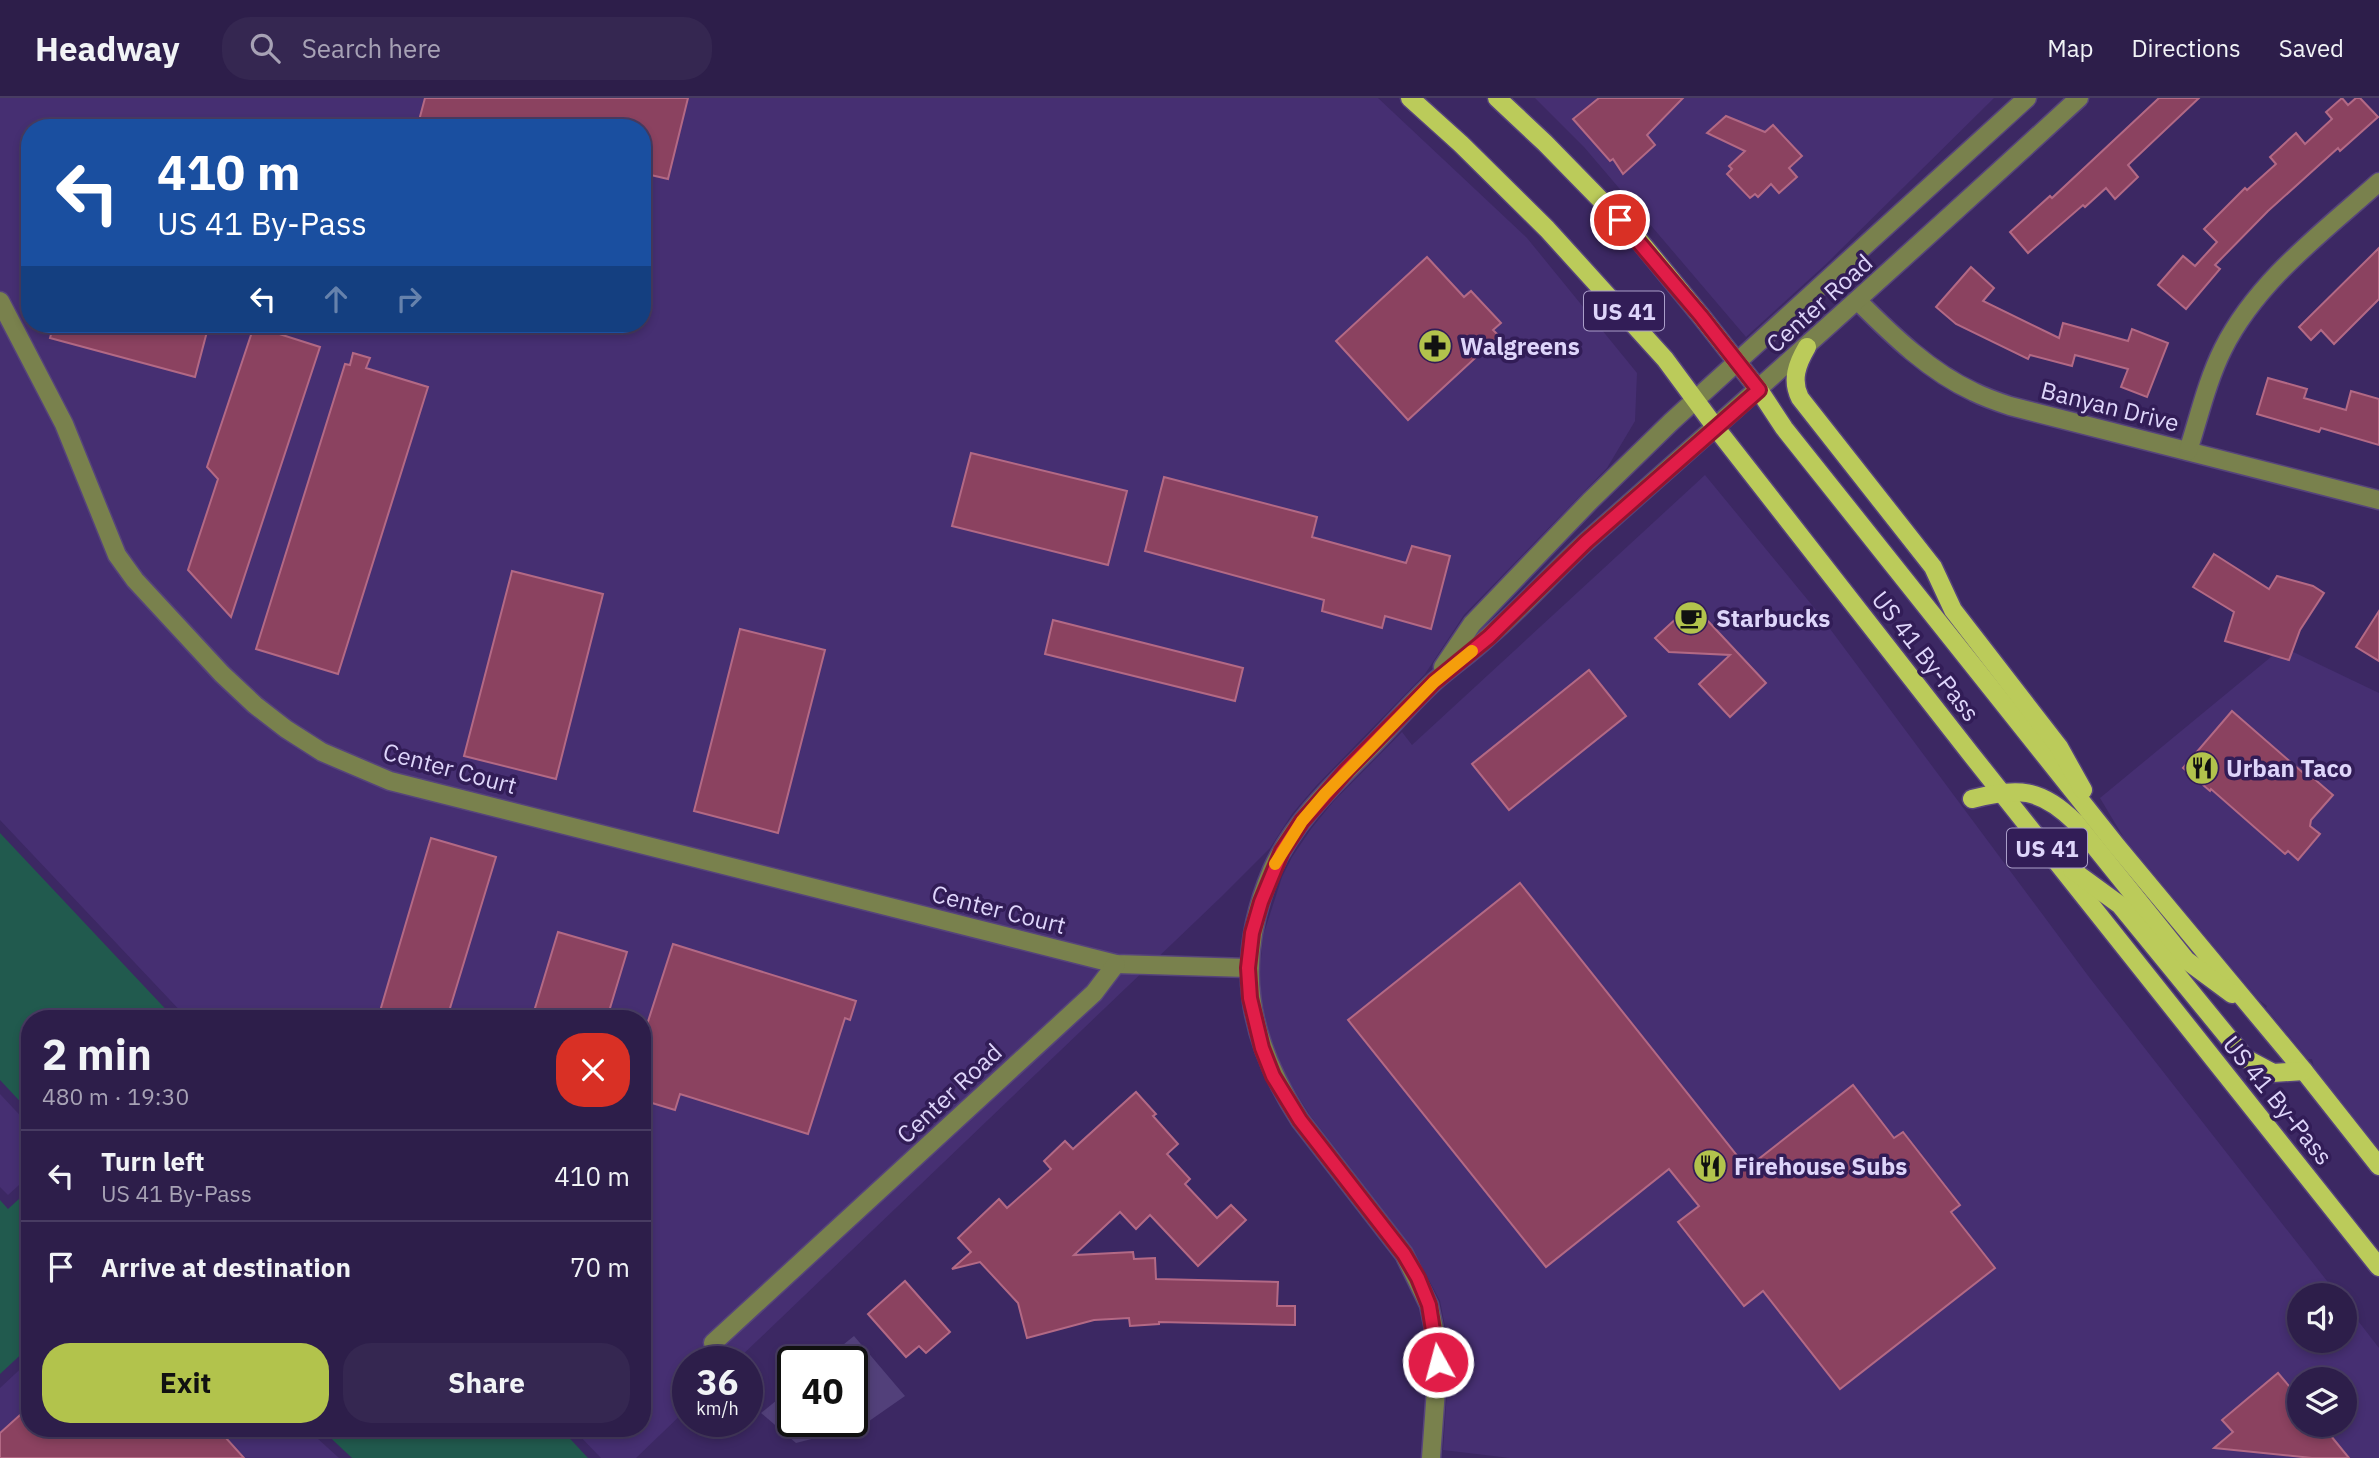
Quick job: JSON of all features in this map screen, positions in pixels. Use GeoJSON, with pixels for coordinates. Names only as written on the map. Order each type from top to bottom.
{"type":"FeatureCollection","features":[{"type":"Feature","properties":{"kind":"main road","name":"US 41 By-Pass"},"geometry":{"type":"LineString","coordinates":[[1410,98],[1547,229],[1665,359],[1694,400],[2168,1004],[2379,1266]]}},
{"type":"Feature","properties":{"kind":"main road","name":"US 41 By-Pass"},"geometry":{"type":"LineString","coordinates":[[1497,98],[1627,226],[1701,316],[1759,390],[1784,428],[2108,835],[2304,1071],[2379,1166]]}},
{"type":"Feature","properties":{"kind":"main road"},"geometry":{"type":"LineString","coordinates":[[1807,347],[1795,370],[1795,389],[1800,398],[1933,566],[1953,610],[2059,747],[2108,835]]}},
{"type":"Feature","properties":{"kind":"main road"},"geometry":{"type":"LineString","coordinates":[[1972,799],[2001,791],[2034,794],[2058,805],[2076,822],[2186,960],[2252,1008]]}},
{"type":"Feature","properties":{"kind":"main road"},"geometry":{"type":"LineString","coordinates":[[2055,857],[2120,905],[2245,1058],[2273,1073],[2304,1071]]}},
{"type":"Feature","properties":{"kind":"street","name":"Center Road"},"geometry":{"type":"LineString","coordinates":[[1434,682],[1472,624],[1590,501],[1694,400],[2027,98]]}},
{"type":"Feature","properties":{"kind":"street","name":"Center Road"},"geometry":{"type":"LineString","coordinates":[[1431,1458],[1438,1362],[1429,1305],[1404,1254],[1300,1120],[1273,1076],[1254,1021],[1248,968],[1252,933],[1272,872],[1282,851],[1302,821],[1325,794],[1434,682],[1489,637],[1586,542],[1807,347],[2079,98]]}},
{"type":"Feature","properties":{"kind":"street"},"geometry":{"type":"LineString","coordinates":[[2188,451],[2213,370],[2248,309],[2278,273],[2379,181]]}},
{"type":"Feature","properties":{"kind":"street","name":"Center Court"},"geometry":{"type":"LineString","coordinates":[[0,301],[64,424],[117,555],[135,580],[222,674],[286,729],[322,751],[390,781],[1116,964]]}},
{"type":"Feature","properties":{"kind":"street","name":"Banyan Drive"},"geometry":{"type":"LineString","coordinates":[[1858,301],[1891,333],[1941,373],[1973,392],[2010,406],[2379,500]]}},
{"type":"Feature","properties":{"kind":"street","name":"Center Road"},"geometry":{"type":"LineString","coordinates":[[713,1343],[1094,993],[1116,964]]}},
{"type":"Feature","properties":{"kind":"street"},"geometry":{"type":"LineString","coordinates":[[1116,964],[1248,968]]}},
{"type":"Feature","properties":{"kind":"shaded area"},"geometry":{"type":"Polygon","coordinates":[[[0,98],[1378,98],[1527,238],[1637,373],[1635,421],[1607,468],[1464,615],[1425,674],[1316,786],[1292,814],[1270,848],[752,1346],[672,1346],[672,1423],[636,1458],[601,1458],[581,1437],[651,1437],[651,1010],[179,1010],[0,820],[0,98]]]}},
{"type":"Feature","properties":{"kind":"shaded area"},"geometry":{"type":"Polygon","coordinates":[[[1535,98],[1994,98],[1825,265],[1746,337],[1584,147],[1535,98]]]}},
{"type":"Feature","properties":{"kind":"shaded area"},"geometry":{"type":"Polygon","coordinates":[[[1705,475],[1816,610],[2089,977],[2329,1283],[2287,1283],[2287,1353],[2357,1353],[2357,1320],[2379,1348],[2379,1458],[1510,1458],[1443,1450],[1449,1362],[1440,1301],[1412,1248],[1309,1114],[1283,1072],[1272,1045],[1261,998],[1263,936],[1282,877],[1292,857],[1333,802],[1402,732],[1412,745],[1705,475]]]}},
{"type":"Feature","properties":{"kind":"shaded area"},"geometry":{"type":"Polygon","coordinates":[[[2283,647],[2379,693],[2379,1149],[2314,1067],[2312,1059],[2308,1059],[2267,1006],[2259,1000],[2124,838],[2100,798],[2283,647]]]}},
{"type":"Feature","properties":{"kind":"shaded area"},"geometry":{"type":"Polygon","coordinates":[[[0,833],[166,1010],[21,1010],[21,1102],[0,1080],[0,833]]]}},
{"type":"Feature","properties":{"kind":"shaded area"},"geometry":{"type":"Polygon","coordinates":[[[0,1094],[21,1116],[21,1183],[8,1195],[0,1187],[0,1094]]]}},
{"type":"Feature","properties":{"kind":"shaded area"},"geometry":{"type":"Polygon","coordinates":[[[21,1197],[21,1354],[0,1374],[0,1200],[8,1209],[21,1197]]]}},
{"type":"Feature","properties":{"kind":"shaded area"},"geometry":{"type":"Polygon","coordinates":[[[854,1336],[862,1346],[842,1346],[854,1336]]]}},
{"type":"Feature","properties":{"kind":"shaded area"},"geometry":{"type":"Polygon","coordinates":[[[868,1352],[905,1396],[868,1422],[868,1352]]]}},
{"type":"Feature","properties":{"kind":"shaded area"},"geometry":{"type":"Polygon","coordinates":[[[21,1368],[21,1437],[316,1437],[339,1458],[0,1458],[0,1388],[21,1368]]]}},
{"type":"Feature","properties":{"kind":"shaded area"},"geometry":{"type":"Polygon","coordinates":[[[777,1400],[777,1427],[763,1415],[763,1411],[777,1400]]]}},
{"type":"Feature","properties":{"kind":"shaded area"},"geometry":{"type":"Polygon","coordinates":[[[330,1437],[568,1437],[588,1458],[352,1458],[330,1437]]]}},
{"type":"Feature","properties":{"kind":"shaded area"},"geometry":{"type":"Polygon","coordinates":[[[789,1437],[819,1437],[796,1443],[789,1437]]]}},
{"type":"Feature","properties":{"kind":"building"},"geometry":{"type":"Polygon","coordinates":[[[425,98],[688,98],[668,179],[651,175],[651,119],[419,119],[425,98]]]}},
{"type":"Feature","properties":{"kind":"building"},"geometry":{"type":"Polygon","coordinates":[[[1599,98],[1683,98],[1647,135],[1655,145],[1623,174],[1613,159],[1610,161],[1573,119],[1599,98]]]}},
{"type":"Feature","properties":{"kind":"building"},"geometry":{"type":"Polygon","coordinates":[[[2159,98],[2199,98],[2128,165],[2138,177],[2115,199],[2106,188],[2028,253],[2010,232],[2050,196],[2052,198],[2159,98]]]}},
{"type":"Feature","properties":{"kind":"building"},"geometry":{"type":"Polygon","coordinates":[[[2342,98],[2348,105],[2360,98],[2378,117],[2340,151],[2338,148],[2268,211],[2215,265],[2220,269],[2186,309],[2158,285],[2183,256],[2195,266],[2217,242],[2204,229],[2245,188],[2247,190],[2276,164],[2270,157],[2296,133],[2305,144],[2332,119],[2326,112],[2342,98]]]}},
{"type":"Feature","properties":{"kind":"building"},"geometry":{"type":"Polygon","coordinates":[[[1726,116],[1765,132],[1773,125],[1802,156],[1789,168],[1797,177],[1779,193],[1771,184],[1758,197],[1755,194],[1750,198],[1727,174],[1732,169],[1729,166],[1745,151],[1707,133],[1726,116]]]}},
{"type":"Feature","properties":{"kind":"building"},"geometry":{"type":"Polygon","coordinates":[[[2379,248],[2379,299],[2334,344],[2321,330],[2311,340],[2299,327],[2379,248]]]}},
{"type":"Feature","properties":{"kind":"building","name":"Walgreens"},"geometry":{"type":"Polygon","coordinates":[[[1427,257],[1464,297],[1471,291],[1501,323],[1493,330],[1499,336],[1408,420],[1336,341],[1427,257]]]}},
{"type":"Feature","properties":{"kind":"building"},"geometry":{"type":"Polygon","coordinates":[[[1971,267],[1994,288],[1983,301],[2059,338],[2063,323],[2128,341],[2132,329],[2168,343],[2147,397],[2121,387],[2128,369],[2075,355],[2072,366],[2030,355],[2028,359],[1956,324],[1936,307],[1971,267]]]}},
{"type":"Feature","properties":{"kind":"building"},"geometry":{"type":"Polygon","coordinates":[[[51,333],[207,333],[195,377],[50,338],[51,333]]]}},
{"type":"Feature","properties":{"kind":"building"},"geometry":{"type":"Polygon","coordinates":[[[252,333],[276,333],[320,347],[231,617],[188,570],[218,479],[207,467],[252,333]]]}},
{"type":"Feature","properties":{"kind":"building"},"geometry":{"type":"Polygon","coordinates":[[[353,353],[370,358],[366,368],[428,387],[338,674],[256,649],[345,364],[350,365],[353,353]]]}},
{"type":"Feature","properties":{"kind":"building"},"geometry":{"type":"Polygon","coordinates":[[[2268,378],[2307,389],[2304,398],[2346,410],[2351,391],[2379,399],[2379,445],[2321,428],[2319,432],[2257,414],[2268,378]]]}},
{"type":"Feature","properties":{"kind":"building"},"geometry":{"type":"Polygon","coordinates":[[[971,453],[1127,491],[1108,565],[952,526],[971,453]]]}},
{"type":"Feature","properties":{"kind":"building"},"geometry":{"type":"Polygon","coordinates":[[[1164,477],[1317,517],[1312,537],[1406,563],[1412,546],[1450,556],[1431,629],[1385,616],[1382,628],[1322,611],[1324,600],[1145,551],[1164,477]]]}},
{"type":"Feature","properties":{"kind":"building"},"geometry":{"type":"Polygon","coordinates":[[[2214,554],[2269,589],[2277,576],[2313,586],[2324,593],[2300,630],[2289,660],[2225,641],[2234,612],[2193,587],[2214,554]]]}},
{"type":"Feature","properties":{"kind":"building"},"geometry":{"type":"Polygon","coordinates":[[[512,571],[603,594],[556,779],[464,756],[512,571]]]}},
{"type":"Feature","properties":{"kind":"building"},"geometry":{"type":"Polygon","coordinates":[[[1692,604],[1766,683],[1730,717],[1699,684],[1730,655],[1669,652],[1655,638],[1692,604]]]}},
{"type":"Feature","properties":{"kind":"building"},"geometry":{"type":"Polygon","coordinates":[[[2379,611],[2379,661],[2356,647],[2379,611]]]}},
{"type":"Feature","properties":{"kind":"building"},"geometry":{"type":"Polygon","coordinates":[[[1053,620],[1243,668],[1235,701],[1045,654],[1053,620]]]}},
{"type":"Feature","properties":{"kind":"building"},"geometry":{"type":"Polygon","coordinates":[[[740,629],[825,650],[778,833],[694,811],[740,629]]]}},
{"type":"Feature","properties":{"kind":"building"},"geometry":{"type":"Polygon","coordinates":[[[1589,670],[1626,716],[1509,810],[1472,764],[1589,670]]]}},
{"type":"Feature","properties":{"kind":"building"},"geometry":{"type":"Polygon","coordinates":[[[2232,711],[2309,778],[2311,776],[2333,795],[2311,820],[2310,826],[2320,834],[2298,860],[2288,851],[2285,854],[2183,768],[2232,711]]]}},
{"type":"Feature","properties":{"kind":"building"},"geometry":{"type":"Polygon","coordinates":[[[431,838],[496,857],[449,1010],[380,1010],[431,838]]]}},
{"type":"Feature","properties":{"kind":"building"},"geometry":{"type":"Polygon","coordinates":[[[1520,883],[1747,1168],[1853,1085],[1894,1138],[1903,1132],[1960,1205],[1951,1212],[1995,1268],[1840,1389],[1763,1291],[1744,1306],[1678,1222],[1699,1206],[1669,1169],[1546,1267],[1348,1020],[1520,883]]]}},
{"type":"Feature","properties":{"kind":"building"},"geometry":{"type":"Polygon","coordinates":[[[558,932],[627,952],[609,1010],[534,1010],[558,932]]]}},
{"type":"Feature","properties":{"kind":"building"},"geometry":{"type":"Polygon","coordinates":[[[673,944],[856,1001],[850,1020],[845,1018],[808,1134],[680,1094],[675,1110],[651,1103],[651,1012],[673,944]]]}},
{"type":"Feature","properties":{"kind":"building"},"geometry":{"type":"Polygon","coordinates":[[[1136,1092],[1178,1144],[1167,1154],[1190,1179],[1185,1184],[1217,1218],[1231,1205],[1246,1220],[1198,1266],[1150,1215],[1136,1229],[1120,1212],[1074,1255],[1133,1252],[1134,1259],[1155,1258],[1156,1279],[1278,1282],[1277,1306],[1295,1306],[1295,1325],[1159,1322],[1130,1326],[1129,1318],[1094,1320],[1027,1338],[1018,1303],[980,1262],[952,1269],[971,1252],[958,1238],[999,1199],[1007,1208],[1051,1169],[1044,1161],[1065,1141],[1073,1149],[1136,1092]]]}},
{"type":"Feature","properties":{"kind":"building"},"geometry":{"type":"Polygon","coordinates":[[[905,1281],[950,1332],[926,1353],[919,1346],[906,1357],[868,1314],[905,1281]]]}},
{"type":"Feature","properties":{"kind":"building"},"geometry":{"type":"Polygon","coordinates":[[[2278,1373],[2287,1384],[2287,1437],[2332,1437],[2349,1458],[2312,1458],[2214,1448],[2233,1432],[2222,1420],[2278,1373]]]}},
{"type":"Feature","properties":{"kind":"building"},"geometry":{"type":"Polygon","coordinates":[[[21,1414],[21,1437],[225,1437],[244,1458],[0,1458],[0,1433],[21,1414]]]}},
{"type":"Feature","properties":{"kind":"slow traffic"},"geometry":{"type":"LineString","coordinates":[[1275,864],[1302,821],[1347,770],[1434,682],[1472,651]]}},
{"type":"Feature","properties":{"kind":"place","name":"Walgreens"},"geometry":{"type":"Point","coordinates":[1435,346]}},
{"type":"Feature","properties":{"kind":"place","name":"Starbucks"},"geometry":{"type":"Point","coordinates":[1691,618]}},
{"type":"Feature","properties":{"kind":"place","name":"Urban Taco"},"geometry":{"type":"Point","coordinates":[2202,768]}},
{"type":"Feature","properties":{"kind":"place","name":"Firehouse Subs"},"geometry":{"type":"Point","coordinates":[1710,1166]}},
{"type":"Feature","properties":{"kind":"route"},"geometry":{"type":"LineString","coordinates":[[1438,1362],[1429,1305],[1418,1278],[1404,1254],[1300,1120],[1273,1076],[1254,1021],[1250,998],[1248,968],[1252,933],[1261,902],[1282,851],[1302,821],[1347,770],[1434,682],[1489,637],[1586,542],[1759,390],[1620,220]]}}]}
